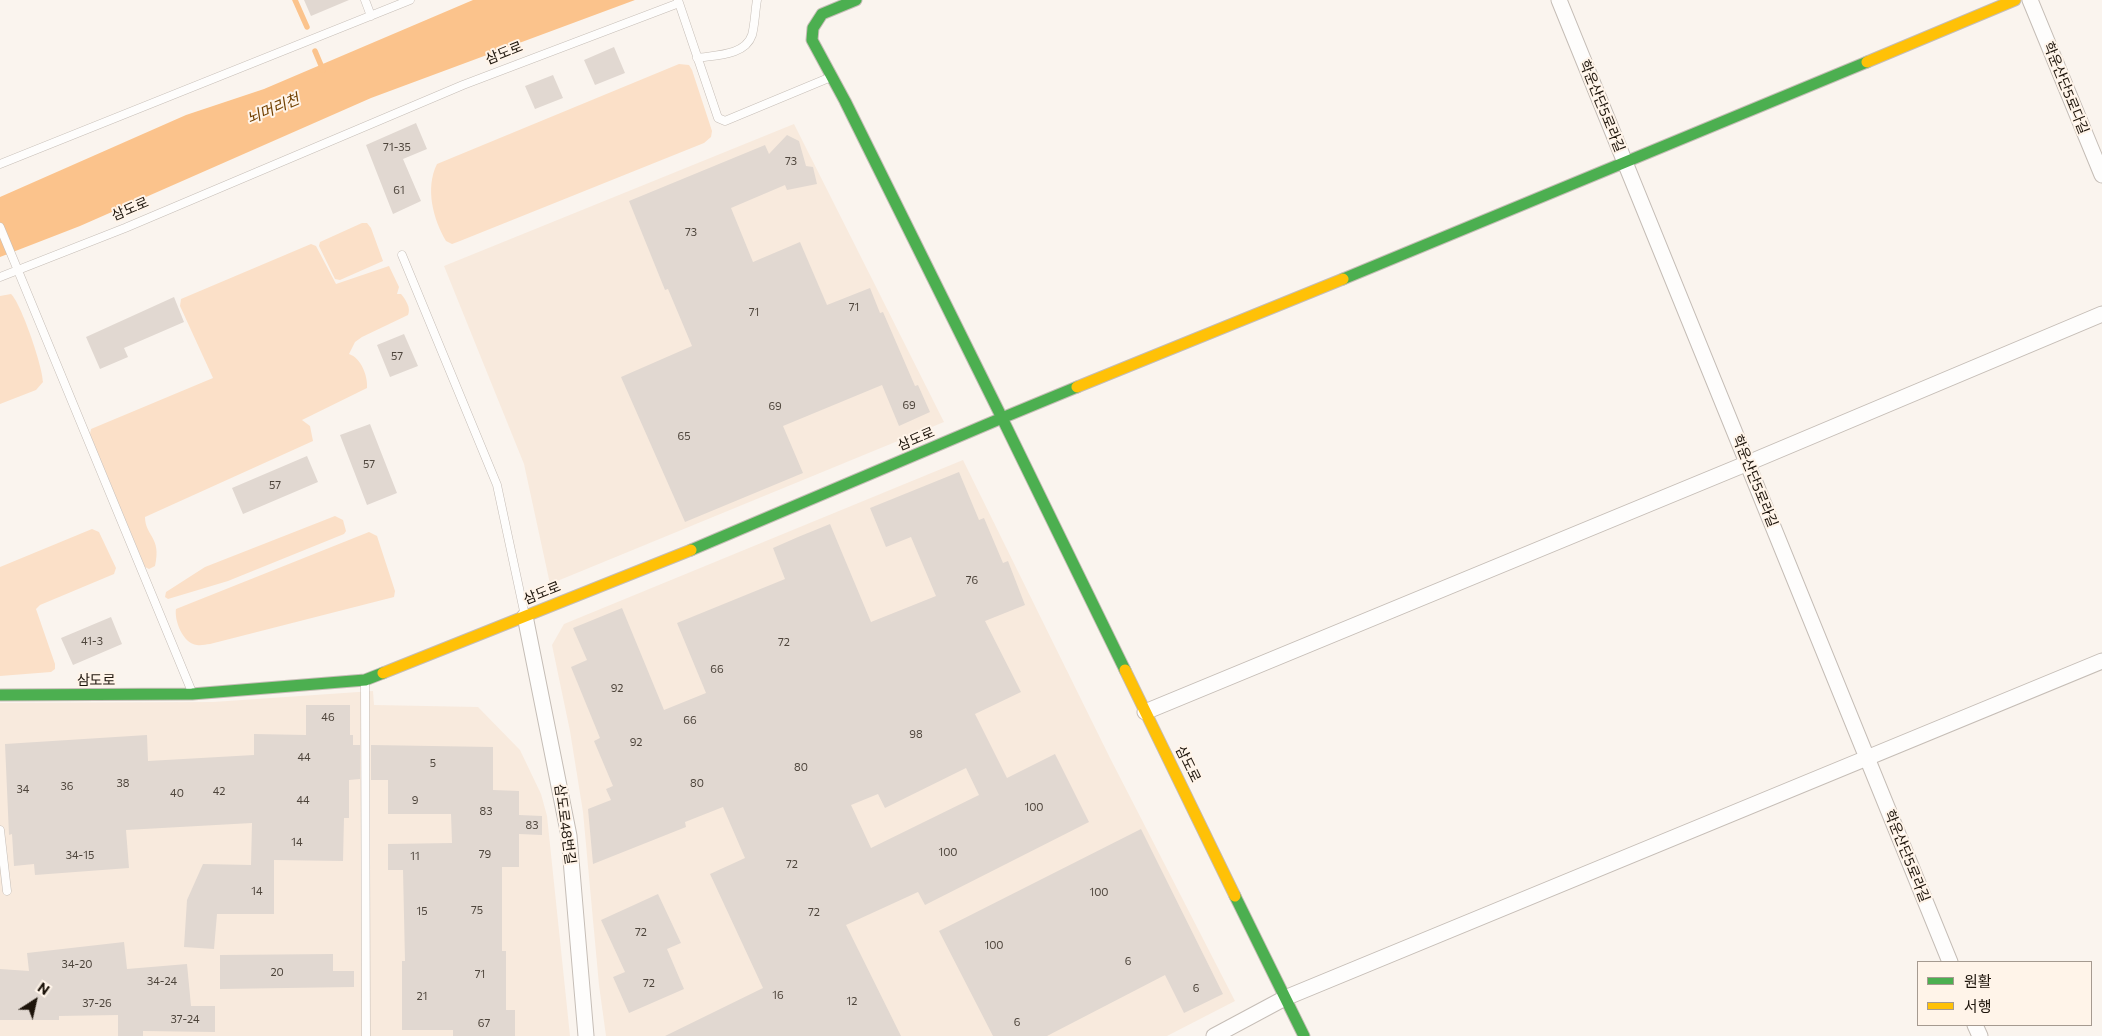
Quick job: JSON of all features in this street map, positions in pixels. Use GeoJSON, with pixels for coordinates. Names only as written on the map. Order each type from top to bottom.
{"type":"FeatureCollection","features":[{"type":"Feature","properties":{"kind":"street"},"geometry":{"type":"LineString","coordinates":[[856,0],[822,14],[814,28],[812,40],[1002,418],[1626,163],[2015,0]]}},
{"type":"Feature","properties":{"kind":"street","name":"학운산단5로라길"},"geometry":{"type":"LineString","coordinates":[[1559,0],[1950,961]]}},
{"type":"Feature","properties":{"kind":"street","name":"학운산단5로다길"},"geometry":{"type":"LineString","coordinates":[[2030,0],[2102,175]]}},
{"type":"Feature","properties":{"kind":"street"},"geometry":{"type":"LineString","coordinates":[[1146,712],[2102,314]]}},
{"type":"Feature","properties":{"kind":"street","name":"삼도로"},"geometry":{"type":"LineString","coordinates":[[0,695],[192,694],[288,688],[365,680],[766,520],[1002,418],[1304,1036]]}},
{"type":"Feature","properties":{"kind":"street","name":"삼도로48번길"},"geometry":{"type":"LineString","coordinates":[[525,616],[569,836],[586,1036]]}},
{"type":"Feature","properties":{"kind":"street"},"geometry":{"type":"LineString","coordinates":[[1214,1036],[1285,998],[2102,661]]}},
{"type":"Feature","properties":{"kind":"lane"},"geometry":{"type":"LineString","coordinates":[[365,0],[371,16]]}},
{"type":"Feature","properties":{"kind":"lane"},"geometry":{"type":"LineString","coordinates":[[0,164],[410,0]]}},
{"type":"Feature","properties":{"kind":"lane"},"geometry":{"type":"LineString","coordinates":[[697,58],[729,53],[743,47],[751,37],[757,0]]}},
{"type":"Feature","properties":{"kind":"lane"},"geometry":{"type":"LineString","coordinates":[[678,2],[718,118],[725,120],[831,77]]}},
{"type":"Feature","properties":{"kind":"lane","name":"삼도로"},"geometry":{"type":"LineString","coordinates":[[0,277],[125,228],[463,85],[678,2]]}},
{"type":"Feature","properties":{"kind":"lane"},"geometry":{"type":"LineString","coordinates":[[0,227],[192,694]]}},
{"type":"Feature","properties":{"kind":"lane"},"geometry":{"type":"LineString","coordinates":[[402,255],[497,485],[525,616]]}},
{"type":"Feature","properties":{"kind":"lane"},"geometry":{"type":"LineString","coordinates":[[365,680],[366,1036]]}},
{"type":"Feature","properties":{"kind":"lane"},"geometry":{"type":"LineString","coordinates":[[0,830],[7,891]]}},
{"type":"Feature","properties":{"kind":"shaded area"},"geometry":{"type":"Polygon","coordinates":[[[679,64],[689,65],[692,70],[712,131],[711,137],[704,143],[460,241],[452,244],[446,241],[437,223],[432,203],[433,173],[437,164],[679,64]]]}},
{"type":"Feature","properties":{"kind":"shaded area"},"geometry":{"type":"Polygon","coordinates":[[[794,124],[944,422],[550,584],[524,464],[444,266],[794,124]]]}},
{"type":"Feature","properties":{"kind":"shaded area"},"geometry":{"type":"Polygon","coordinates":[[[362,223],[367,223],[371,228],[383,261],[340,280],[335,279],[319,246],[320,242],[362,223]]]}},
{"type":"Feature","properties":{"kind":"shaded area"},"geometry":{"type":"Polygon","coordinates":[[[311,244],[316,246],[336,284],[389,266],[399,287],[397,294],[401,294],[408,304],[408,315],[355,342],[349,354],[357,359],[363,368],[367,388],[302,420],[310,426],[313,441],[145,517],[148,529],[155,543],[157,556],[155,566],[149,569],[145,567],[90,434],[91,429],[213,378],[180,306],[181,299],[311,244]]]}},
{"type":"Feature","properties":{"kind":"shaded area"},"geometry":{"type":"Polygon","coordinates":[[[11,294],[20,309],[31,336],[43,382],[36,390],[0,404],[0,296],[11,294]]]}},
{"type":"Feature","properties":{"kind":"shaded area"},"geometry":{"type":"Polygon","coordinates":[[[963,460],[1110,758],[1235,1001],[1167,1036],[606,1036],[599,985],[583,812],[570,731],[552,645],[564,624],[963,460]]]}},
{"type":"Feature","properties":{"kind":"shaded area"},"geometry":{"type":"Polygon","coordinates":[[[335,516],[343,520],[346,531],[344,534],[228,581],[168,599],[165,597],[166,592],[205,567],[335,516]]]}},
{"type":"Feature","properties":{"kind":"shaded area"},"geometry":{"type":"Polygon","coordinates":[[[92,529],[99,532],[116,568],[114,574],[40,605],[36,609],[55,664],[55,669],[51,672],[0,676],[0,567],[92,529]]]}},
{"type":"Feature","properties":{"kind":"shaded area"},"geometry":{"type":"Polygon","coordinates":[[[369,532],[377,536],[395,591],[394,597],[210,644],[192,644],[180,631],[176,619],[176,609],[369,532]]]}},
{"type":"Feature","properties":{"kind":"shaded area"},"geometry":{"type":"Polygon","coordinates":[[[373,691],[374,705],[478,707],[520,750],[541,794],[547,816],[570,1036],[0,1036],[0,703],[213,702],[373,691]]]}},
{"type":"Feature","properties":{"kind":"water","name":"뇌머리천"},"geometry":{"type":"Polygon","coordinates":[[[473,0],[635,0],[371,98],[80,226],[0,257],[0,197],[186,115],[264,89],[473,0]]]}},
{"type":"Feature","properties":{"kind":"building"},"geometry":{"type":"Polygon","coordinates":[[[304,0],[349,0],[311,16],[304,0]]]}},
{"type":"Feature","properties":{"kind":"building"},"geometry":{"type":"Polygon","coordinates":[[[614,47],[625,73],[595,85],[584,60],[614,47]]]}},
{"type":"Feature","properties":{"kind":"building"},"geometry":{"type":"Polygon","coordinates":[[[553,75],[563,98],[535,109],[525,86],[553,75]]]}},
{"type":"Feature","properties":{"kind":"building"},"geometry":{"type":"Polygon","coordinates":[[[416,123],[427,149],[403,159],[421,201],[393,214],[366,145],[416,123]]]}},
{"type":"Feature","properties":{"kind":"building"},"geometry":{"type":"Polygon","coordinates":[[[787,135],[799,141],[806,166],[813,167],[817,184],[787,190],[785,185],[731,208],[753,262],[800,242],[827,305],[870,288],[880,313],[883,312],[915,386],[918,385],[930,412],[899,426],[882,385],[783,426],[803,473],[685,522],[621,377],[692,346],[668,289],[665,290],[629,201],[765,145],[769,154],[787,135]]]}},
{"type":"Feature","properties":{"kind":"building"},"geometry":{"type":"Polygon","coordinates":[[[174,297],[184,322],[124,348],[128,357],[100,369],[86,337],[174,297]]]}},
{"type":"Feature","properties":{"kind":"building"},"geometry":{"type":"Polygon","coordinates":[[[404,334],[418,366],[390,377],[377,345],[404,334]]]}},
{"type":"Feature","properties":{"kind":"building"},"geometry":{"type":"Polygon","coordinates":[[[370,424],[397,493],[367,505],[340,435],[370,424]]]}},
{"type":"Feature","properties":{"kind":"building"},"geometry":{"type":"Polygon","coordinates":[[[307,456],[318,482],[243,514],[232,488],[307,456]]]}},
{"type":"Feature","properties":{"kind":"building"},"geometry":{"type":"Polygon","coordinates":[[[959,472],[979,520],[984,518],[1003,563],[1008,561],[1025,605],[985,621],[1021,692],[975,714],[1007,778],[1055,754],[1089,822],[925,905],[918,892],[846,925],[901,1036],[665,1036],[763,988],[710,874],[745,858],[723,807],[685,822],[686,827],[593,864],[588,809],[611,800],[606,789],[613,786],[594,741],[600,738],[571,667],[587,660],[573,628],[622,608],[664,710],[706,693],[677,623],[785,579],[773,548],[798,537],[830,524],[871,622],[936,596],[911,537],[886,547],[870,508],[959,472]],[[966,768],[885,808],[878,794],[851,805],[871,848],[979,795],[966,768]]]}},
{"type":"Feature","properties":{"kind":"building"},"geometry":{"type":"Polygon","coordinates":[[[111,617],[122,644],[73,665],[61,638],[111,617]]]}},
{"type":"Feature","properties":{"kind":"building"},"geometry":{"type":"Polygon","coordinates":[[[306,705],[350,705],[350,735],[353,735],[353,745],[360,745],[360,779],[349,780],[349,818],[344,818],[343,861],[274,860],[274,914],[217,914],[214,949],[184,947],[187,900],[203,864],[251,865],[252,823],[126,830],[129,868],[35,875],[34,864],[14,866],[12,834],[9,835],[5,744],[147,735],[148,761],[254,755],[254,734],[306,735],[306,705]]]}},
{"type":"Feature","properties":{"kind":"building"},"geometry":{"type":"Polygon","coordinates":[[[371,745],[493,747],[493,790],[519,791],[519,815],[542,816],[542,835],[519,834],[519,867],[502,867],[502,951],[506,951],[506,1010],[515,1010],[515,1036],[453,1036],[453,1030],[402,1030],[402,961],[405,961],[403,870],[388,870],[388,844],[452,843],[451,814],[388,814],[388,780],[371,780],[371,745]]]}},
{"type":"Feature","properties":{"kind":"building"},"geometry":{"type":"Polygon","coordinates":[[[1141,829],[1223,994],[1184,1013],[1165,975],[1047,1036],[993,1036],[939,931],[1141,829]]]}},
{"type":"Feature","properties":{"kind":"building"},"geometry":{"type":"Polygon","coordinates":[[[658,894],[681,943],[667,949],[684,989],[629,1013],[613,977],[625,972],[601,920],[658,894]]]}},
{"type":"Feature","properties":{"kind":"building"},"geometry":{"type":"Polygon","coordinates":[[[124,942],[127,969],[187,964],[191,1006],[215,1006],[215,1032],[143,1031],[143,1036],[118,1036],[118,1015],[59,1016],[59,1020],[0,1020],[0,969],[29,971],[27,953],[124,942]]]}},
{"type":"Feature","properties":{"kind":"building"},"geometry":{"type":"Polygon","coordinates":[[[333,954],[333,971],[354,971],[354,987],[220,989],[220,955],[333,954]]]}},
{"type":"Feature","properties":{"kind":"waterway"},"geometry":{"type":"LineString","coordinates":[[295,0],[307,27]]}},
{"type":"Feature","properties":{"kind":"waterway"},"geometry":{"type":"LineString","coordinates":[[315,51],[323,70]]}},
{"type":"Feature","properties":{"kind":"traffic: fast"},"geometry":{"type":"LineString","coordinates":[[856,0],[822,14],[813,28],[812,40],[845,101],[1002,418],[1077,387]]}},
{"type":"Feature","properties":{"kind":"traffic: fast"},"geometry":{"type":"LineString","coordinates":[[1343,279],[1867,62]]}},
{"type":"Feature","properties":{"kind":"traffic: fast"},"geometry":{"type":"LineString","coordinates":[[691,550],[1002,418],[1125,670]]}},
{"type":"Feature","properties":{"kind":"traffic: fast"},"geometry":{"type":"LineString","coordinates":[[0,695],[192,694],[365,680],[383,673]]}},
{"type":"Feature","properties":{"kind":"traffic: fast"},"geometry":{"type":"LineString","coordinates":[[1235,896],[1304,1036]]}},
{"type":"Feature","properties":{"kind":"traffic: slow"},"geometry":{"type":"LineString","coordinates":[[1867,62],[2015,0]]}},
{"type":"Feature","properties":{"kind":"traffic: slow"},"geometry":{"type":"LineString","coordinates":[[1077,387],[1343,279]]}},
{"type":"Feature","properties":{"kind":"traffic: slow"},"geometry":{"type":"LineString","coordinates":[[383,673],[691,550]]}},
{"type":"Feature","properties":{"kind":"traffic: slow"},"geometry":{"type":"LineString","coordinates":[[1125,670],[1235,896]]}}]}
